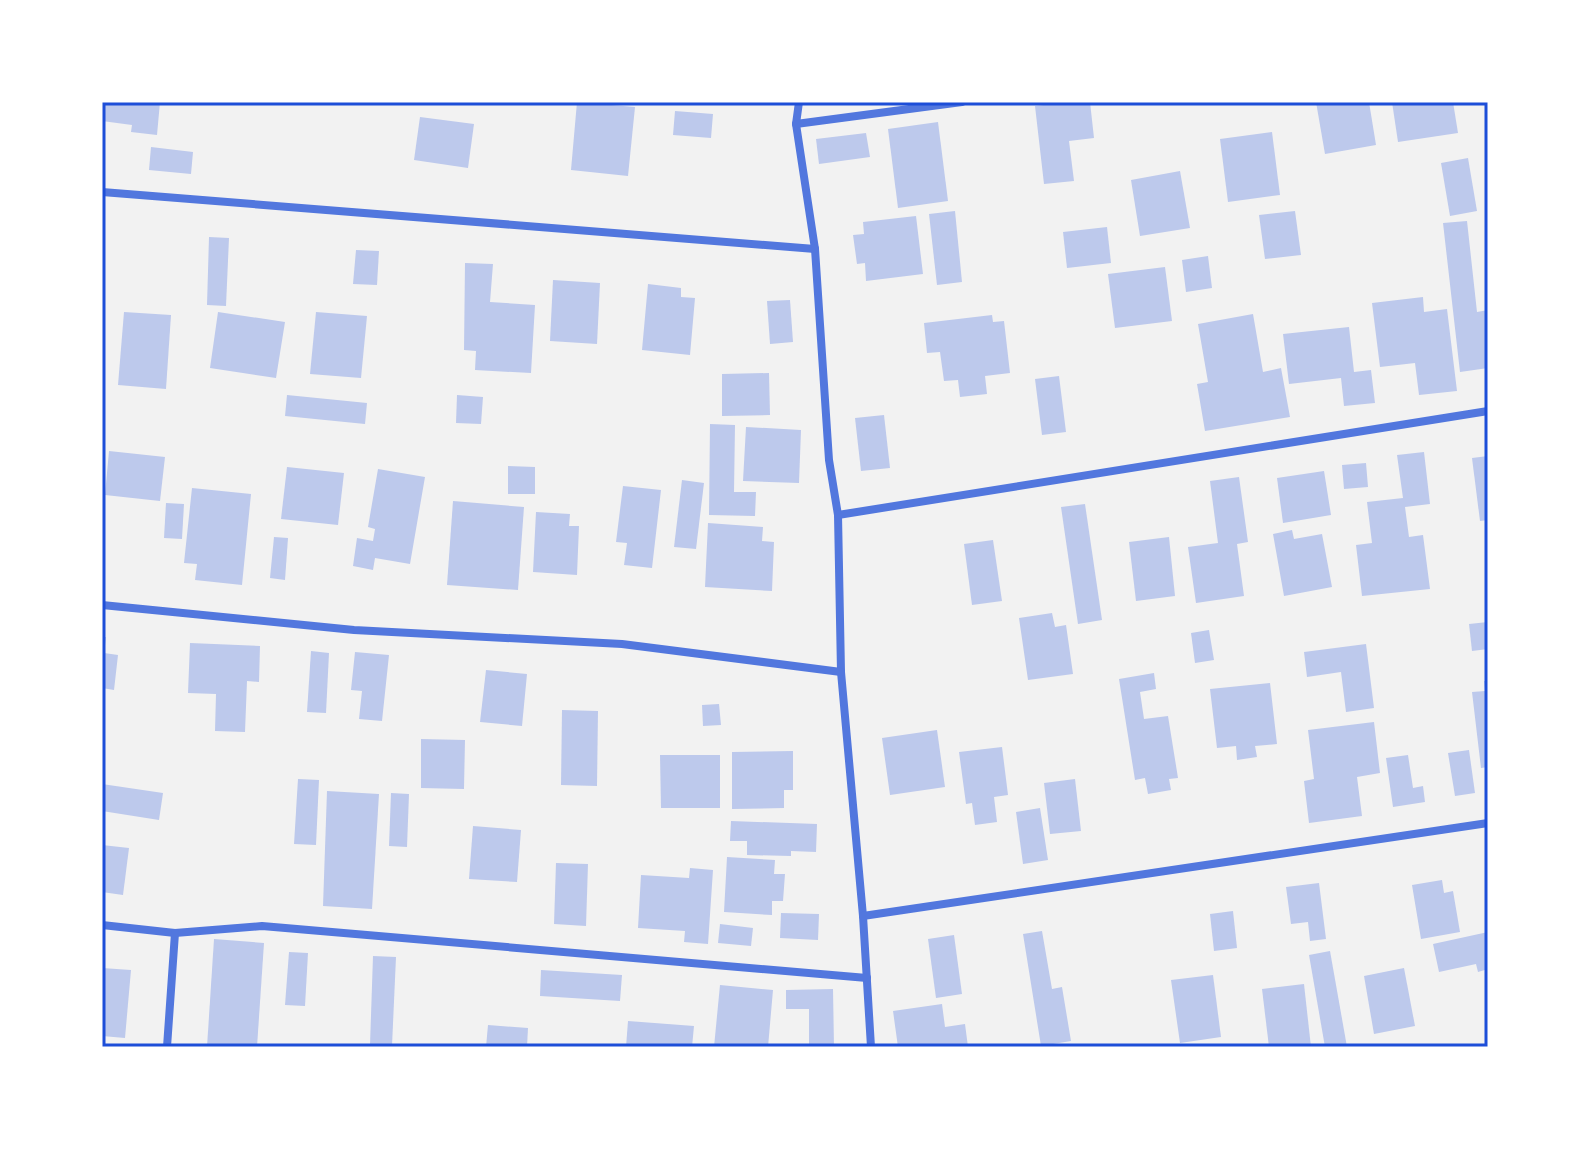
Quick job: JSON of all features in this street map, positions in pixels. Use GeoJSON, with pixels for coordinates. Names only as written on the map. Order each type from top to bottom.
{"type":"FeatureCollection","features":[{"type":"Feature","properties":{"kind":"street"},"geometry":{"type":"LineString","coordinates":[[799,102],[796,124],[815,249],[829,460],[838,515],[841,672],[863,916],[871,1047]]}},
{"type":"Feature","properties":{"kind":"street"},"geometry":{"type":"LineString","coordinates":[[796,124],[962,102]]}},
{"type":"Feature","properties":{"kind":"street"},"geometry":{"type":"LineString","coordinates":[[102,192],[815,249]]}},
{"type":"Feature","properties":{"kind":"street"},"geometry":{"type":"LineString","coordinates":[[838,515],[1488,411]]}},
{"type":"Feature","properties":{"kind":"street"},"geometry":{"type":"LineString","coordinates":[[102,605],[354,630],[622,644],[841,672]]}},
{"type":"Feature","properties":{"kind":"street"},"geometry":{"type":"LineString","coordinates":[[863,916],[1488,823]]}},
{"type":"Feature","properties":{"kind":"street"},"geometry":{"type":"LineString","coordinates":[[102,925],[175,933],[262,926],[867,978]]}},
{"type":"Feature","properties":{"kind":"street"},"geometry":{"type":"LineString","coordinates":[[167,1047],[175,933]]}},
{"type":"Feature","properties":{"kind":"building"},"geometry":{"type":"Polygon","coordinates":[[[102,102],[160,102],[157,135],[131,132],[132,125],[102,121],[102,102]]]}},
{"type":"Feature","properties":{"kind":"building"},"geometry":{"type":"Polygon","coordinates":[[[577,102],[635,107],[628,176],[571,170],[577,102]]]}},
{"type":"Feature","properties":{"kind":"building"},"geometry":{"type":"Polygon","coordinates":[[[1090,102],[1094,138],[1069,141],[1074,181],[1044,184],[1035,106],[1090,102]]]}},
{"type":"Feature","properties":{"kind":"building"},"geometry":{"type":"Polygon","coordinates":[[[1316,102],[1369,102],[1376,145],[1325,154],[1316,102]]]}},
{"type":"Feature","properties":{"kind":"building"},"geometry":{"type":"Polygon","coordinates":[[[1392,102],[1453,102],[1458,133],[1398,142],[1392,102]]]}},
{"type":"Feature","properties":{"kind":"building"},"geometry":{"type":"Polygon","coordinates":[[[675,111],[713,114],[711,138],[673,135],[675,111]]]}},
{"type":"Feature","properties":{"kind":"building"},"geometry":{"type":"Polygon","coordinates":[[[420,117],[474,124],[468,168],[414,160],[420,117]]]}},
{"type":"Feature","properties":{"kind":"building"},"geometry":{"type":"Polygon","coordinates":[[[938,122],[948,201],[898,208],[888,129],[938,122]]]}},
{"type":"Feature","properties":{"kind":"building"},"geometry":{"type":"Polygon","coordinates":[[[1272,132],[1280,195],[1228,202],[1220,139],[1272,132]]]}},
{"type":"Feature","properties":{"kind":"building"},"geometry":{"type":"Polygon","coordinates":[[[866,133],[870,157],[819,164],[816,139],[866,133]]]}},
{"type":"Feature","properties":{"kind":"building"},"geometry":{"type":"Polygon","coordinates":[[[151,147],[193,152],[191,174],[149,170],[151,147]]]}},
{"type":"Feature","properties":{"kind":"building"},"geometry":{"type":"Polygon","coordinates":[[[1468,158],[1477,211],[1450,216],[1441,163],[1468,158]]]}},
{"type":"Feature","properties":{"kind":"building"},"geometry":{"type":"Polygon","coordinates":[[[1180,171],[1190,228],[1140,236],[1131,180],[1180,171]]]}},
{"type":"Feature","properties":{"kind":"building"},"geometry":{"type":"Polygon","coordinates":[[[955,211],[962,282],[937,285],[929,214],[955,211]]]}},
{"type":"Feature","properties":{"kind":"building"},"geometry":{"type":"Polygon","coordinates":[[[1295,211],[1301,255],[1265,259],[1259,215],[1295,211]]]}},
{"type":"Feature","properties":{"kind":"building"},"geometry":{"type":"Polygon","coordinates":[[[916,216],[923,274],[866,281],[865,263],[857,264],[853,235],[864,234],[863,222],[916,216]]]}},
{"type":"Feature","properties":{"kind":"building"},"geometry":{"type":"Polygon","coordinates":[[[1467,221],[1477,312],[1488,310],[1488,368],[1460,372],[1443,223],[1467,221]]]}},
{"type":"Feature","properties":{"kind":"building"},"geometry":{"type":"Polygon","coordinates":[[[1107,227],[1111,263],[1067,268],[1063,232],[1107,227]]]}},
{"type":"Feature","properties":{"kind":"building"},"geometry":{"type":"Polygon","coordinates":[[[209,237],[229,238],[226,306],[207,305],[209,237]]]}},
{"type":"Feature","properties":{"kind":"building"},"geometry":{"type":"Polygon","coordinates":[[[356,250],[379,251],[377,285],[353,284],[356,250]]]}},
{"type":"Feature","properties":{"kind":"building"},"geometry":{"type":"Polygon","coordinates":[[[1208,256],[1212,288],[1186,292],[1182,260],[1208,256]]]}},
{"type":"Feature","properties":{"kind":"building"},"geometry":{"type":"Polygon","coordinates":[[[465,263],[493,264],[490,302],[535,305],[531,373],[475,370],[476,351],[464,350],[465,263]]]}},
{"type":"Feature","properties":{"kind":"building"},"geometry":{"type":"Polygon","coordinates":[[[1165,267],[1172,321],[1115,328],[1108,274],[1165,267]]]}},
{"type":"Feature","properties":{"kind":"building"},"geometry":{"type":"Polygon","coordinates":[[[553,280],[600,283],[597,344],[550,341],[553,280]]]}},
{"type":"Feature","properties":{"kind":"building"},"geometry":{"type":"Polygon","coordinates":[[[648,284],[681,288],[681,297],[695,298],[690,355],[642,350],[648,284]]]}},
{"type":"Feature","properties":{"kind":"building"},"geometry":{"type":"Polygon","coordinates":[[[1423,297],[1424,312],[1447,309],[1457,391],[1419,395],[1415,363],[1380,367],[1372,303],[1423,297]]]}},
{"type":"Feature","properties":{"kind":"building"},"geometry":{"type":"Polygon","coordinates":[[[790,300],[793,342],[770,344],[767,301],[790,300]]]}},
{"type":"Feature","properties":{"kind":"building"},"geometry":{"type":"Polygon","coordinates":[[[124,312],[171,315],[166,389],[118,385],[124,312]]]}},
{"type":"Feature","properties":{"kind":"building"},"geometry":{"type":"Polygon","coordinates":[[[218,312],[285,322],[276,378],[210,368],[218,312]]]}},
{"type":"Feature","properties":{"kind":"building"},"geometry":{"type":"Polygon","coordinates":[[[316,312],[367,316],[361,378],[310,374],[316,312]]]}},
{"type":"Feature","properties":{"kind":"building"},"geometry":{"type":"Polygon","coordinates":[[[1253,314],[1263,372],[1281,368],[1290,417],[1205,431],[1197,384],[1208,382],[1198,324],[1253,314]]]}},
{"type":"Feature","properties":{"kind":"building"},"geometry":{"type":"Polygon","coordinates":[[[992,315],[993,322],[1004,321],[1010,373],[985,376],[987,394],[960,397],[958,380],[944,381],[940,352],[927,353],[924,323],[992,315]]]}},
{"type":"Feature","properties":{"kind":"building"},"geometry":{"type":"Polygon","coordinates":[[[1349,327],[1354,372],[1371,370],[1375,403],[1344,406],[1341,378],[1289,384],[1283,334],[1349,327]]]}},
{"type":"Feature","properties":{"kind":"building"},"geometry":{"type":"Polygon","coordinates":[[[769,373],[770,415],[722,416],[722,374],[769,373]]]}},
{"type":"Feature","properties":{"kind":"building"},"geometry":{"type":"Polygon","coordinates":[[[1059,376],[1066,432],[1042,435],[1035,379],[1059,376]]]}},
{"type":"Feature","properties":{"kind":"building"},"geometry":{"type":"Polygon","coordinates":[[[287,395],[367,403],[365,424],[285,416],[287,395]]]}},
{"type":"Feature","properties":{"kind":"building"},"geometry":{"type":"Polygon","coordinates":[[[457,395],[483,397],[481,424],[456,423],[457,395]]]}},
{"type":"Feature","properties":{"kind":"building"},"geometry":{"type":"Polygon","coordinates":[[[884,415],[890,468],[861,471],[855,418],[884,415]]]}},
{"type":"Feature","properties":{"kind":"building"},"geometry":{"type":"Polygon","coordinates":[[[710,424],[735,425],[734,492],[756,492],[755,516],[709,515],[710,424]]]}},
{"type":"Feature","properties":{"kind":"building"},"geometry":{"type":"Polygon","coordinates":[[[746,427],[801,430],[799,483],[743,481],[746,427]]]}},
{"type":"Feature","properties":{"kind":"building"},"geometry":{"type":"Polygon","coordinates":[[[109,451],[165,457],[160,501],[105,495],[109,451]]]}},
{"type":"Feature","properties":{"kind":"building"},"geometry":{"type":"Polygon","coordinates":[[[1424,452],[1430,504],[1405,507],[1409,537],[1423,535],[1430,589],[1362,596],[1356,545],[1372,543],[1367,502],[1403,498],[1397,455],[1424,452]]]}},
{"type":"Feature","properties":{"kind":"building"},"geometry":{"type":"Polygon","coordinates":[[[1488,456],[1488,520],[1480,521],[1472,458],[1488,456]]]}},
{"type":"Feature","properties":{"kind":"building"},"geometry":{"type":"Polygon","coordinates":[[[1366,463],[1368,487],[1344,489],[1342,465],[1366,463]]]}},
{"type":"Feature","properties":{"kind":"building"},"geometry":{"type":"Polygon","coordinates":[[[508,466],[535,467],[535,494],[508,494],[508,466]]]}},
{"type":"Feature","properties":{"kind":"building"},"geometry":{"type":"Polygon","coordinates":[[[287,467],[344,473],[338,525],[281,519],[287,467]]]}},
{"type":"Feature","properties":{"kind":"building"},"geometry":{"type":"Polygon","coordinates":[[[378,469],[425,477],[410,564],[375,558],[373,570],[353,566],[357,538],[373,541],[375,529],[368,527],[378,469]]]}},
{"type":"Feature","properties":{"kind":"building"},"geometry":{"type":"Polygon","coordinates":[[[1324,471],[1331,515],[1283,523],[1277,478],[1324,471]]]}},
{"type":"Feature","properties":{"kind":"building"},"geometry":{"type":"Polygon","coordinates":[[[1239,477],[1248,542],[1237,544],[1244,596],[1196,603],[1188,547],[1218,543],[1210,481],[1239,477]]]}},
{"type":"Feature","properties":{"kind":"building"},"geometry":{"type":"Polygon","coordinates":[[[682,480],[704,483],[696,549],[674,547],[682,480]]]}},
{"type":"Feature","properties":{"kind":"building"},"geometry":{"type":"Polygon","coordinates":[[[623,486],[661,490],[652,568],[624,565],[627,543],[616,542],[623,486]]]}},
{"type":"Feature","properties":{"kind":"building"},"geometry":{"type":"Polygon","coordinates":[[[192,488],[251,494],[242,585],[195,580],[197,564],[184,563],[192,488]]]}},
{"type":"Feature","properties":{"kind":"building"},"geometry":{"type":"Polygon","coordinates":[[[453,501],[524,507],[518,590],[447,585],[453,501]]]}},
{"type":"Feature","properties":{"kind":"building"},"geometry":{"type":"Polygon","coordinates":[[[166,503],[184,504],[182,539],[164,538],[166,503]]]}},
{"type":"Feature","properties":{"kind":"building"},"geometry":{"type":"Polygon","coordinates":[[[1085,504],[1102,620],[1078,624],[1061,507],[1085,504]]]}},
{"type":"Feature","properties":{"kind":"building"},"geometry":{"type":"Polygon","coordinates":[[[536,512],[570,514],[569,526],[579,526],[577,575],[533,572],[536,512]]]}},
{"type":"Feature","properties":{"kind":"building"},"geometry":{"type":"Polygon","coordinates":[[[708,523],[763,527],[762,541],[774,542],[772,591],[705,587],[708,523]]]}},
{"type":"Feature","properties":{"kind":"building"},"geometry":{"type":"Polygon","coordinates":[[[1292,530],[1294,539],[1322,534],[1332,587],[1284,596],[1273,534],[1292,530]]]}},
{"type":"Feature","properties":{"kind":"building"},"geometry":{"type":"Polygon","coordinates":[[[274,537],[288,538],[285,580],[270,578],[274,537]]]}},
{"type":"Feature","properties":{"kind":"building"},"geometry":{"type":"Polygon","coordinates":[[[1169,537],[1175,596],[1136,601],[1129,542],[1169,537]]]}},
{"type":"Feature","properties":{"kind":"building"},"geometry":{"type":"Polygon","coordinates":[[[993,540],[1002,601],[972,605],[964,544],[993,540]]]}},
{"type":"Feature","properties":{"kind":"building"},"geometry":{"type":"Polygon","coordinates":[[[1052,613],[1055,627],[1066,625],[1073,674],[1028,680],[1019,618],[1052,613]]]}},
{"type":"Feature","properties":{"kind":"building"},"geometry":{"type":"Polygon","coordinates":[[[1488,622],[1488,649],[1472,651],[1469,624],[1488,622]]]}},
{"type":"Feature","properties":{"kind":"building"},"geometry":{"type":"Polygon","coordinates":[[[1209,630],[1214,660],[1195,663],[1191,633],[1209,630]]]}},
{"type":"Feature","properties":{"kind":"building"},"geometry":{"type":"Polygon","coordinates":[[[102,637],[106,637],[104,653],[118,655],[114,690],[102,688],[102,637]]]}},
{"type":"Feature","properties":{"kind":"building"},"geometry":{"type":"Polygon","coordinates":[[[190,643],[260,646],[259,682],[247,681],[245,732],[215,731],[216,694],[188,693],[190,643]]]}},
{"type":"Feature","properties":{"kind":"building"},"geometry":{"type":"Polygon","coordinates":[[[1366,644],[1374,708],[1346,712],[1341,672],[1307,677],[1304,652],[1366,644]]]}},
{"type":"Feature","properties":{"kind":"building"},"geometry":{"type":"Polygon","coordinates":[[[311,651],[329,653],[326,713],[307,712],[311,651]]]}},
{"type":"Feature","properties":{"kind":"building"},"geometry":{"type":"Polygon","coordinates":[[[355,652],[389,655],[382,721],[359,719],[362,691],[351,690],[355,652]]]}},
{"type":"Feature","properties":{"kind":"building"},"geometry":{"type":"Polygon","coordinates":[[[486,670],[527,674],[522,726],[480,722],[486,670]]]}},
{"type":"Feature","properties":{"kind":"building"},"geometry":{"type":"Polygon","coordinates":[[[1154,673],[1156,689],[1140,692],[1144,719],[1168,716],[1178,778],[1169,779],[1171,790],[1148,794],[1145,778],[1135,780],[1119,679],[1154,673]]]}},
{"type":"Feature","properties":{"kind":"building"},"geometry":{"type":"Polygon","coordinates":[[[1484,681],[1488,681],[1488,767],[1481,768],[1472,692],[1485,691],[1484,681]]]}},
{"type":"Feature","properties":{"kind":"building"},"geometry":{"type":"Polygon","coordinates":[[[1270,683],[1277,744],[1255,746],[1257,757],[1237,760],[1236,746],[1217,748],[1210,689],[1270,683]]]}},
{"type":"Feature","properties":{"kind":"building"},"geometry":{"type":"Polygon","coordinates":[[[719,704],[721,725],[703,726],[702,705],[719,704]]]}},
{"type":"Feature","properties":{"kind":"building"},"geometry":{"type":"Polygon","coordinates":[[[562,710],[598,711],[597,786],[561,785],[562,710]]]}},
{"type":"Feature","properties":{"kind":"building"},"geometry":{"type":"Polygon","coordinates":[[[1374,722],[1380,773],[1357,777],[1362,816],[1309,823],[1304,781],[1314,779],[1308,730],[1374,722]]]}},
{"type":"Feature","properties":{"kind":"building"},"geometry":{"type":"Polygon","coordinates":[[[937,730],[945,787],[890,795],[882,738],[937,730]]]}},
{"type":"Feature","properties":{"kind":"building"},"geometry":{"type":"Polygon","coordinates":[[[421,739],[465,740],[464,789],[421,788],[421,739]]]}},
{"type":"Feature","properties":{"kind":"building"},"geometry":{"type":"Polygon","coordinates":[[[1002,747],[1008,795],[994,797],[997,822],[975,825],[972,803],[966,804],[959,752],[1002,747]]]}},
{"type":"Feature","properties":{"kind":"building"},"geometry":{"type":"Polygon","coordinates":[[[1469,750],[1475,793],[1455,796],[1448,753],[1469,750]]]}},
{"type":"Feature","properties":{"kind":"building"},"geometry":{"type":"Polygon","coordinates":[[[793,751],[793,790],[784,790],[784,808],[732,809],[732,752],[793,751]]]}},
{"type":"Feature","properties":{"kind":"building"},"geometry":{"type":"Polygon","coordinates":[[[660,755],[720,755],[720,808],[661,808],[660,755]]]}},
{"type":"Feature","properties":{"kind":"building"},"geometry":{"type":"Polygon","coordinates":[[[1408,755],[1413,788],[1423,786],[1425,802],[1393,807],[1386,758],[1408,755]]]}},
{"type":"Feature","properties":{"kind":"building"},"geometry":{"type":"Polygon","coordinates":[[[298,779],[319,780],[316,845],[294,844],[298,779]]]}},
{"type":"Feature","properties":{"kind":"building"},"geometry":{"type":"Polygon","coordinates":[[[1075,779],[1081,831],[1050,834],[1044,783],[1075,779]]]}},
{"type":"Feature","properties":{"kind":"building"},"geometry":{"type":"Polygon","coordinates":[[[102,784],[163,793],[159,820],[102,811],[102,784]]]}},
{"type":"Feature","properties":{"kind":"building"},"geometry":{"type":"Polygon","coordinates":[[[327,791],[379,794],[372,909],[323,906],[327,791]]]}},
{"type":"Feature","properties":{"kind":"building"},"geometry":{"type":"Polygon","coordinates":[[[391,793],[409,794],[407,847],[389,846],[391,793]]]}},
{"type":"Feature","properties":{"kind":"building"},"geometry":{"type":"Polygon","coordinates":[[[1040,808],[1048,860],[1023,864],[1016,812],[1040,808]]]}},
{"type":"Feature","properties":{"kind":"building"},"geometry":{"type":"Polygon","coordinates":[[[731,821],[817,824],[816,852],[791,851],[791,856],[747,855],[747,841],[730,841],[731,821]]]}},
{"type":"Feature","properties":{"kind":"building"},"geometry":{"type":"Polygon","coordinates":[[[473,826],[521,830],[517,882],[469,879],[473,826]]]}},
{"type":"Feature","properties":{"kind":"building"},"geometry":{"type":"Polygon","coordinates":[[[102,845],[129,848],[123,895],[102,892],[102,845]]]}},
{"type":"Feature","properties":{"kind":"building"},"geometry":{"type":"Polygon","coordinates":[[[727,857],[775,860],[774,874],[785,874],[783,901],[772,901],[772,915],[724,912],[727,857]]]}},
{"type":"Feature","properties":{"kind":"building"},"geometry":{"type":"Polygon","coordinates":[[[556,863],[588,864],[586,926],[554,924],[556,863]]]}},
{"type":"Feature","properties":{"kind":"building"},"geometry":{"type":"Polygon","coordinates":[[[690,868],[713,870],[708,944],[684,942],[685,931],[638,928],[641,875],[689,878],[690,868]]]}},
{"type":"Feature","properties":{"kind":"building"},"geometry":{"type":"Polygon","coordinates":[[[1442,880],[1444,893],[1453,891],[1460,932],[1421,939],[1412,885],[1442,880]]]}},
{"type":"Feature","properties":{"kind":"building"},"geometry":{"type":"Polygon","coordinates":[[[1319,883],[1326,939],[1310,941],[1308,922],[1291,924],[1286,887],[1319,883]]]}},
{"type":"Feature","properties":{"kind":"building"},"geometry":{"type":"Polygon","coordinates":[[[1233,911],[1237,948],[1214,951],[1210,914],[1233,911]]]}},
{"type":"Feature","properties":{"kind":"building"},"geometry":{"type":"Polygon","coordinates":[[[781,913],[819,914],[818,940],[780,938],[781,913]]]}},
{"type":"Feature","properties":{"kind":"building"},"geometry":{"type":"Polygon","coordinates":[[[720,924],[753,928],[751,946],[718,943],[720,924]]]}},
{"type":"Feature","properties":{"kind":"building"},"geometry":{"type":"Polygon","coordinates":[[[1042,931],[1052,989],[1062,987],[1071,1041],[1041,1046],[1023,934],[1042,931]]]}},
{"type":"Feature","properties":{"kind":"building"},"geometry":{"type":"Polygon","coordinates":[[[1488,932],[1488,969],[1478,972],[1476,964],[1439,972],[1433,944],[1488,932]]]}},
{"type":"Feature","properties":{"kind":"building"},"geometry":{"type":"Polygon","coordinates":[[[954,935],[962,994],[936,998],[928,939],[954,935]]]}},
{"type":"Feature","properties":{"kind":"building"},"geometry":{"type":"Polygon","coordinates":[[[214,939],[264,943],[257,1047],[207,1047],[214,939]]]}},
{"type":"Feature","properties":{"kind":"building"},"geometry":{"type":"Polygon","coordinates":[[[1330,951],[1347,1047],[1325,1047],[1309,955],[1330,951]]]}},
{"type":"Feature","properties":{"kind":"building"},"geometry":{"type":"Polygon","coordinates":[[[289,952],[308,953],[305,1006],[285,1005],[289,952]]]}},
{"type":"Feature","properties":{"kind":"building"},"geometry":{"type":"Polygon","coordinates":[[[373,956],[396,957],[392,1046],[370,1045],[373,956]]]}},
{"type":"Feature","properties":{"kind":"building"},"geometry":{"type":"Polygon","coordinates":[[[102,968],[131,970],[125,1038],[102,1036],[102,968]]]}},
{"type":"Feature","properties":{"kind":"building"},"geometry":{"type":"Polygon","coordinates":[[[1404,968],[1415,1026],[1374,1034],[1364,976],[1404,968]]]}},
{"type":"Feature","properties":{"kind":"building"},"geometry":{"type":"Polygon","coordinates":[[[541,970],[622,975],[620,1001],[540,996],[541,970]]]}},
{"type":"Feature","properties":{"kind":"building"},"geometry":{"type":"Polygon","coordinates":[[[1213,975],[1221,1037],[1180,1043],[1171,980],[1213,975]]]}},
{"type":"Feature","properties":{"kind":"building"},"geometry":{"type":"Polygon","coordinates":[[[1304,984],[1311,1047],[1269,1047],[1262,989],[1304,984]]]}},
{"type":"Feature","properties":{"kind":"building"},"geometry":{"type":"Polygon","coordinates":[[[720,985],[773,990],[768,1047],[714,1047],[720,985]]]}},
{"type":"Feature","properties":{"kind":"building"},"geometry":{"type":"Polygon","coordinates":[[[833,989],[834,1047],[809,1047],[809,1009],[786,1009],[786,990],[833,989]]]}},
{"type":"Feature","properties":{"kind":"building"},"geometry":{"type":"Polygon","coordinates":[[[942,1004],[945,1027],[965,1024],[968,1047],[898,1047],[893,1011],[942,1004]]]}},
{"type":"Feature","properties":{"kind":"building"},"geometry":{"type":"Polygon","coordinates":[[[628,1021],[694,1026],[692,1047],[626,1047],[628,1021]]]}},
{"type":"Feature","properties":{"kind":"building"},"geometry":{"type":"Polygon","coordinates":[[[488,1025],[528,1028],[527,1047],[486,1047],[488,1025]]]}}]}
